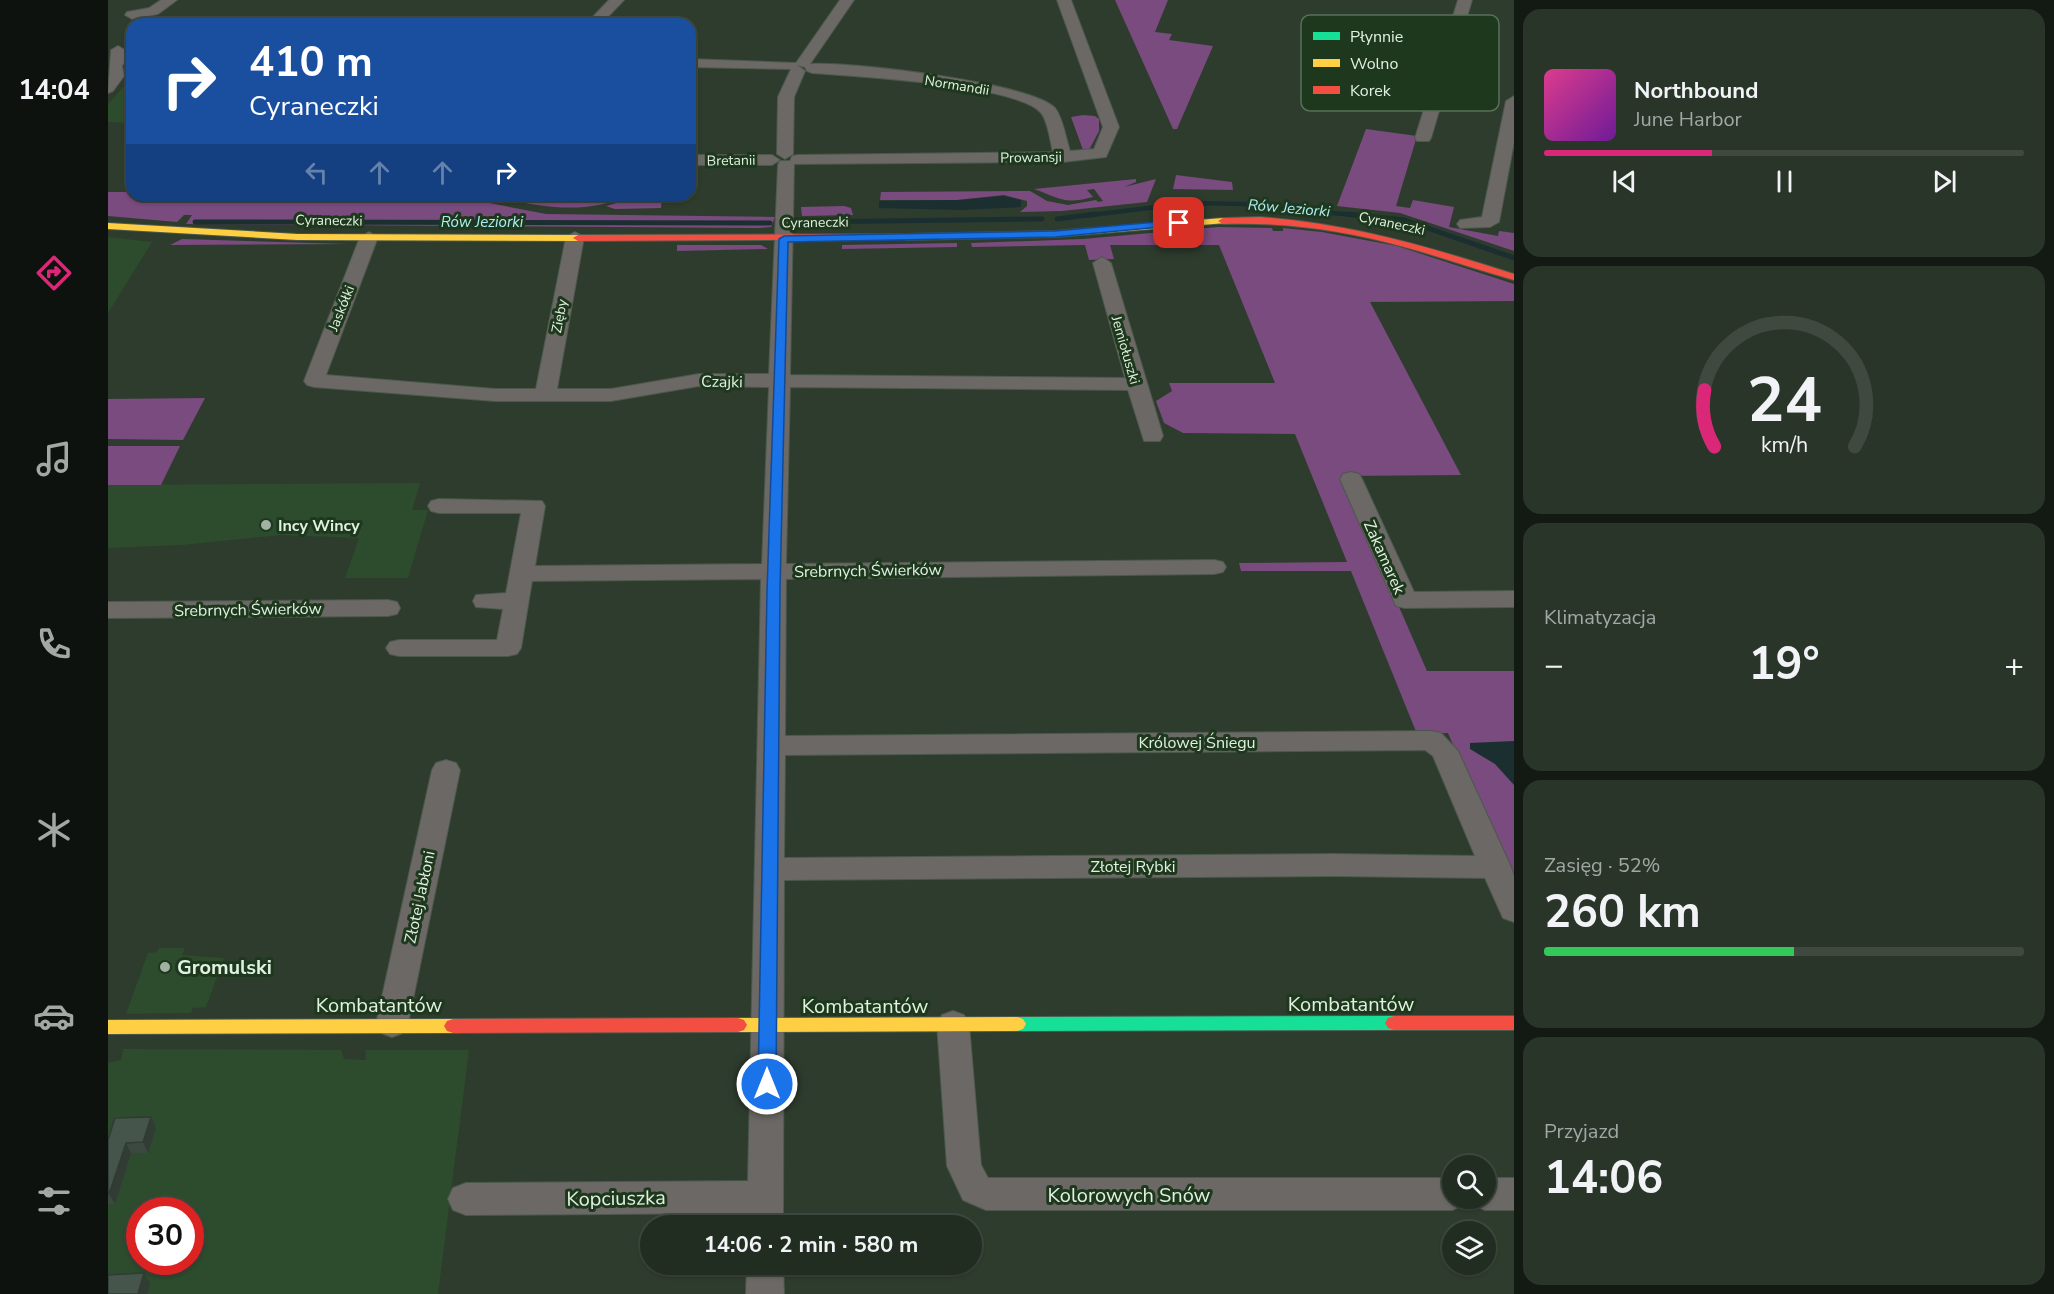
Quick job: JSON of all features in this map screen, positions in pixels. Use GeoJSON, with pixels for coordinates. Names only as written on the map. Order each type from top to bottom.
{"type":"FeatureCollection","features":[{"type":"Feature","properties":{"kind":"street"},"geometry":{"type":"LineString","coordinates":[[128,18],[135,0]]}},
{"type":"Feature","properties":{"kind":"street"},"geometry":{"type":"LineString","coordinates":[[147,18],[170,0]]}},
{"type":"Feature","properties":{"kind":"street"},"geometry":{"type":"LineString","coordinates":[[599,18],[617,0]]}},
{"type":"Feature","properties":{"kind":"street"},"geometry":{"type":"LineString","coordinates":[[765,1211],[774,571],[786,98],[800,67],[847,0]]}},
{"type":"Feature","properties":{"kind":"street","name":"Prowansji"},"geometry":{"type":"LineString","coordinates":[[785,160],[1063,157],[1100,153],[1111,128],[1064,0]]}},
{"type":"Feature","properties":{"kind":"street"},"geometry":{"type":"LineString","coordinates":[[1461,15],[1466,0]]}},
{"type":"Feature","properties":{"kind":"street"},"geometry":{"type":"LineString","coordinates":[[108,88],[116,76],[119,43],[126,24]]}},
{"type":"Feature","properties":{"kind":"street","name":"Normandii"},"geometry":{"type":"LineString","coordinates":[[696,63],[800,67],[969,85],[1030,98],[1045,105],[1049,111],[1063,157]]}},
{"type":"Feature","properties":{"kind":"street"},"geometry":{"type":"LineString","coordinates":[[1466,224],[1490,222],[1514,101]]}},
{"type":"Feature","properties":{"kind":"street"},"geometry":{"type":"LineString","coordinates":[[1423,138],[1431,111]]}},
{"type":"Feature","properties":{"kind":"street","name":"Bretanii"},"geometry":{"type":"LineString","coordinates":[[696,160],[785,160]]}},
{"type":"Feature","properties":{"kind":"street","name":"Cyraneczki"},"geometry":{"type":"LineString","coordinates":[[108,226],[250,235],[784,239],[1055,234],[1210,220],[1276,221],[1336,228],[1391,238],[1514,277]]}},
{"type":"Feature","properties":{"kind":"street","name":"Jaskółki"},"geometry":{"type":"LineString","coordinates":[[313,378],[369,237]]}},
{"type":"Feature","properties":{"kind":"street","name":"Zięby"},"geometry":{"type":"LineString","coordinates":[[545,395],[575,237]]}},
{"type":"Feature","properties":{"kind":"street","name":"Jemiołuszki"},"geometry":{"type":"LineString","coordinates":[[1102,263],[1152,436]]}},
{"type":"Feature","properties":{"kind":"street","name":"Czajki"},"geometry":{"type":"LineString","coordinates":[[313,378],[314,381],[321,383],[388,385],[446,393],[545,395],[611,395],[699,380],[1136,384]]}},
{"type":"Feature","properties":{"kind":"street","name":"Zakamarek"},"geometry":{"type":"LineString","coordinates":[[1351,479],[1405,600],[1514,599]]}},
{"type":"Feature","properties":{"kind":"street"},"geometry":{"type":"LineString","coordinates":[[399,648],[508,648],[534,506],[439,506]]}},
{"type":"Feature","properties":{"kind":"street","name":"Srebrnych Świerków"},"geometry":{"type":"LineString","coordinates":[[522,574],[1214,567]]}},
{"type":"Feature","properties":{"kind":"street"},"geometry":{"type":"LineString","coordinates":[[485,601],[516,601]]}},
{"type":"Feature","properties":{"kind":"street","name":"Srebrnych Świerków"},"geometry":{"type":"LineString","coordinates":[[108,610],[388,608]]}},
{"type":"Feature","properties":{"kind":"street","name":"Królowej Śniegu"},"geometry":{"type":"LineString","coordinates":[[772,746],[1431,740],[1444,751],[1514,910]]}},
{"type":"Feature","properties":{"kind":"street","name":"Złotej Jabłoni"},"geometry":{"type":"LineString","coordinates":[[392,1024],[446,770]]}},
{"type":"Feature","properties":{"kind":"street","name":"Złotej Rybki"},"geometry":{"type":"LineString","coordinates":[[770,869],[1334,865],[1496,867]]}},
{"type":"Feature","properties":{"kind":"street","name":"Kombatantów"},"geometry":{"type":"LineString","coordinates":[[108,1026],[1514,1023]]}},
{"type":"Feature","properties":{"kind":"street","name":"Kolorowych Snów"},"geometry":{"type":"LineString","coordinates":[[953,1024],[964,1166],[975,1189],[986,1194],[1442,1194]]}},
{"type":"Feature","properties":{"kind":"street"},"geometry":{"type":"LineString","coordinates":[[1496,1194],[1514,1194]]}},
{"type":"Feature","properties":{"kind":"street","name":"Kopciuszka"},"geometry":{"type":"LineString","coordinates":[[466,1199],[765,1211]]}},
{"type":"Feature","properties":{"kind":"street"},"geometry":{"type":"LineString","coordinates":[[765,1275],[765,1294]]}},
{"type":"Feature","properties":{"kind":"shaded area"},"geometry":{"type":"Polygon","coordinates":[[[1115,0],[1168,0],[1155,32],[1172,34],[1169,40],[1213,46],[1177,129],[1173,129],[1115,0]]]}},
{"type":"Feature","properties":{"kind":"shaded area"},"geometry":{"type":"Polygon","coordinates":[[[126,84],[126,123],[108,122],[108,104],[126,84]]]}},
{"type":"Feature","properties":{"kind":"shaded area"},"geometry":{"type":"Polygon","coordinates":[[[1095,116],[1099,119],[1099,131],[1089,150],[1083,150],[1071,117],[1095,116]]]}},
{"type":"Feature","properties":{"kind":"shaded area"},"geometry":{"type":"Polygon","coordinates":[[[1366,129],[1417,136],[1396,206],[1410,208],[1413,200],[1454,207],[1449,227],[1498,236],[1499,231],[1514,233],[1514,251],[1400,213],[1337,206],[1366,129]]]}},
{"type":"Feature","properties":{"kind":"shaded area"},"geometry":{"type":"Polygon","coordinates":[[[1176,175],[1232,182],[1233,190],[1173,189],[1176,175]]]}},
{"type":"Feature","properties":{"kind":"shaded area"},"geometry":{"type":"Polygon","coordinates":[[[1136,179],[1136,182],[1124,187],[1156,179],[1147,202],[1062,211],[1020,212],[1027,206],[1027,201],[1004,195],[956,200],[880,200],[881,192],[1030,191],[1047,201],[1068,205],[1103,201],[1094,189],[1087,190],[1093,197],[1068,200],[1034,189],[1136,179]]]}},
{"type":"Feature","properties":{"kind":"shaded area"},"geometry":{"type":"Polygon","coordinates":[[[108,192],[126,192],[126,201],[479,201],[546,214],[775,217],[771,227],[758,228],[186,224],[192,215],[184,215],[177,222],[108,216],[108,192]]]}},
{"type":"Feature","properties":{"kind":"shaded area"},"geometry":{"type":"Polygon","coordinates":[[[516,201],[616,201],[578,207],[516,201]]]}},
{"type":"Feature","properties":{"kind":"shaded area"},"geometry":{"type":"Polygon","coordinates":[[[624,201],[662,201],[661,208],[615,209],[606,206],[624,201]]]}},
{"type":"Feature","properties":{"kind":"shaded area"},"geometry":{"type":"Polygon","coordinates":[[[844,206],[851,208],[853,215],[802,216],[801,207],[844,206]]]}},
{"type":"Feature","properties":{"kind":"shaded area"},"geometry":{"type":"Polygon","coordinates":[[[1218,227],[1272,228],[1273,231],[1283,231],[1283,228],[1322,232],[1397,246],[1514,284],[1514,301],[1370,302],[1461,475],[1342,476],[1427,671],[1514,671],[1514,889],[1448,733],[1417,734],[1351,571],[1241,571],[1239,563],[1347,562],[1295,434],[1183,433],[1164,423],[1156,401],[1172,391],[1169,383],[1275,383],[1219,245],[1110,245],[1114,259],[1089,260],[1085,245],[972,247],[971,243],[1083,239],[1218,227]]]}},
{"type":"Feature","properties":{"kind":"shaded area"},"geometry":{"type":"Polygon","coordinates":[[[108,237],[152,242],[108,313],[108,237]]]}},
{"type":"Feature","properties":{"kind":"shaded area"},"geometry":{"type":"Polygon","coordinates":[[[182,239],[348,244],[349,244],[170,245],[182,239]]]}},
{"type":"Feature","properties":{"kind":"shaded area"},"geometry":{"type":"Polygon","coordinates":[[[957,243],[957,247],[842,249],[842,245],[957,243]]]}},
{"type":"Feature","properties":{"kind":"shaded area"},"geometry":{"type":"Polygon","coordinates":[[[677,245],[761,245],[768,249],[677,251],[677,245]]]}},
{"type":"Feature","properties":{"kind":"shaded area"},"geometry":{"type":"Polygon","coordinates":[[[205,398],[183,440],[108,439],[108,399],[205,398]]]}},
{"type":"Feature","properties":{"kind":"shaded area"},"geometry":{"type":"Polygon","coordinates":[[[108,446],[180,446],[161,485],[108,485],[108,446]]]}},
{"type":"Feature","properties":{"kind":"shaded area","name":"Incy Wincy"},"geometry":{"type":"Polygon","coordinates":[[[420,483],[412,510],[428,510],[408,578],[345,578],[359,538],[280,535],[182,545],[108,548],[108,485],[420,483]]]}},
{"type":"Feature","properties":{"kind":"shaded area"},"geometry":{"type":"Polygon","coordinates":[[[159,948],[185,948],[182,955],[224,958],[206,1007],[193,1008],[191,1013],[126,1014],[148,953],[157,952],[159,948]]]}},
{"type":"Feature","properties":{"kind":"shaded area"},"geometry":{"type":"Polygon","coordinates":[[[123,1049],[341,1050],[344,1059],[366,1060],[365,1050],[469,1050],[438,1294],[108,1294],[108,1063],[121,1060],[123,1049]]]}},
{"type":"Feature","properties":{"kind":"water"},"geometry":{"type":"Polygon","coordinates":[[[1003,196],[1021,200],[1021,207],[963,210],[879,208],[879,201],[962,200],[1003,196]]]}},
{"type":"Feature","properties":{"kind":"water"},"geometry":{"type":"Polygon","coordinates":[[[1514,741],[1514,785],[1495,764],[1470,749],[1470,743],[1514,741]]]}},
{"type":"Feature","properties":{"kind":"building"},"geometry":{"type":"Polygon","coordinates":[[[151,1117],[143,1142],[126,1143],[108,1194],[108,1140],[115,1118],[151,1117]]]}},
{"type":"Feature","properties":{"kind":"building"},"geometry":{"type":"Polygon","coordinates":[[[108,1275],[143,1275],[138,1294],[108,1294],[108,1275]]]}},
{"type":"Feature","properties":{"kind":"waterway","name":"Rów Jeziorki"},"geometry":{"type":"LineString","coordinates":[[1083,216],[1189,203],[1243,204],[1363,216]]}},
{"type":"Feature","properties":{"kind":"waterway","name":"Rów Jeziorki"},"geometry":{"type":"LineString","coordinates":[[1057,219],[1095,214]]}},
{"type":"Feature","properties":{"kind":"waterway","name":"Rów Jeziorki"},"geometry":{"type":"LineString","coordinates":[[1348,214],[1404,220],[1514,258]]}},
{"type":"Feature","properties":{"kind":"waterway","name":"Rów Jeziorki"},"geometry":{"type":"LineString","coordinates":[[802,222],[1042,219]]}},
{"type":"Feature","properties":{"kind":"waterway","name":"Rów Jeziorki"},"geometry":{"type":"LineString","coordinates":[[195,222],[770,223]]}},
{"type":"Feature","properties":{"kind":"traffic: fast"},"geometry":{"type":"LineString","coordinates":[[1017,1024],[1394,1023]]}},
{"type":"Feature","properties":{"kind":"traffic: slow"},"geometry":{"type":"LineString","coordinates":[[906,237],[1055,234],[1223,221]]}},
{"type":"Feature","properties":{"kind":"traffic: slow"},"geometry":{"type":"LineString","coordinates":[[108,226],[297,237],[578,238]]}},
{"type":"Feature","properties":{"kind":"traffic: slow"},"geometry":{"type":"LineString","coordinates":[[738,1025],[1017,1024]]}},
{"type":"Feature","properties":{"kind":"traffic: slow"},"geometry":{"type":"LineString","coordinates":[[108,1027],[453,1026]]}},
{"type":"Feature","properties":{"kind":"traffic: jam"},"geometry":{"type":"LineString","coordinates":[[1223,221],[1260,220],[1297,223],[1371,235],[1514,277]]}},
{"type":"Feature","properties":{"kind":"traffic: jam"},"geometry":{"type":"LineString","coordinates":[[578,238],[906,237]]}},
{"type":"Feature","properties":{"kind":"traffic: jam"},"geometry":{"type":"LineString","coordinates":[[1394,1023],[1514,1023]]}},
{"type":"Feature","properties":{"kind":"traffic: jam"},"geometry":{"type":"LineString","coordinates":[[453,1026],[738,1025]]}},
{"type":"Feature","properties":{"kind":"place","name":"Incy Wincy"},"geometry":{"type":"Point","coordinates":[266,525]}},
{"type":"Feature","properties":{"kind":"place","name":"Gromulski"},"geometry":{"type":"Point","coordinates":[165,967]}},
{"type":"Feature","properties":{"kind":"route"},"geometry":{"type":"LineString","coordinates":[[767,1084],[773,591],[784,239],[1055,234],[1179,223]]}}]}
